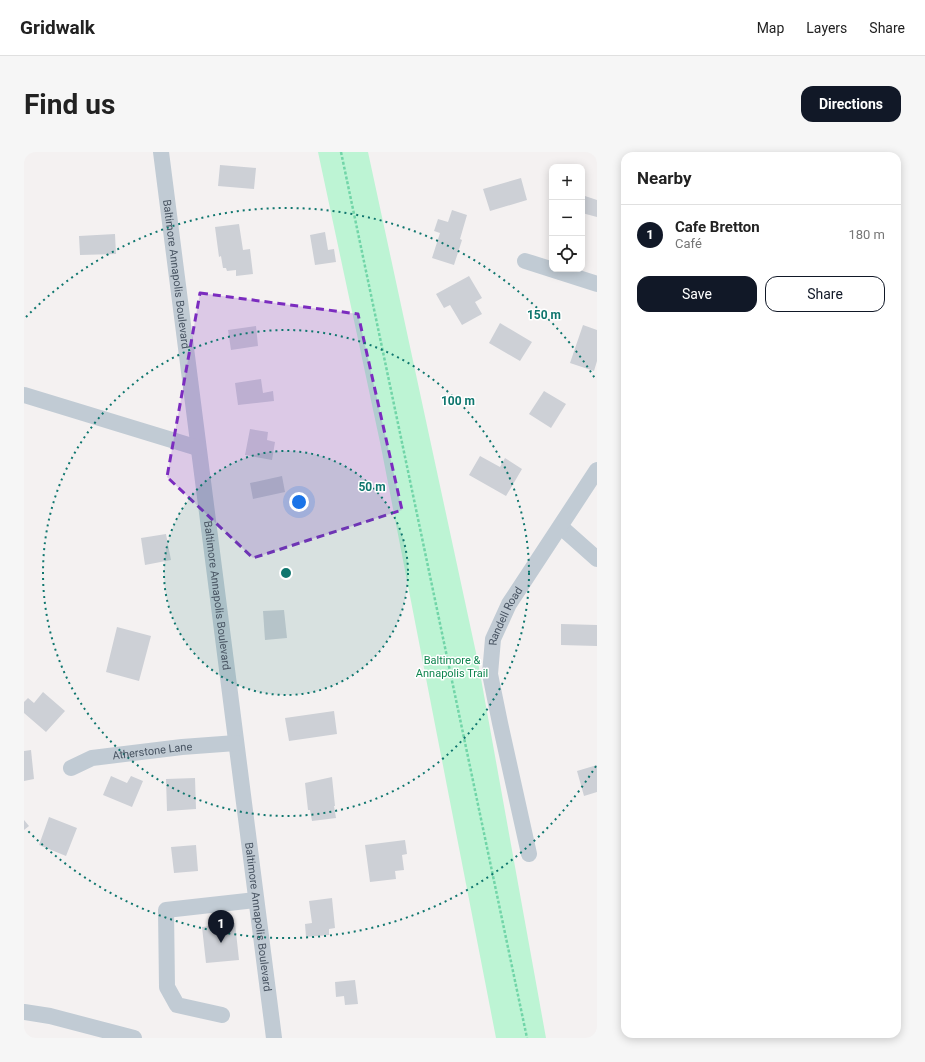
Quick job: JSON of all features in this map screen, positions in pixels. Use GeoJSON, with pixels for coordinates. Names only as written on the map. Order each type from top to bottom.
{"type":"FeatureCollection","features":[{"type":"Feature","properties":{"kind":"street","name":"Baltimore Annapolis Boulevard"},"geometry":{"type":"LineString","coordinates":[[161,152],[274,1038]]}},
{"type":"Feature","properties":{"kind":"street"},"geometry":{"type":"LineString","coordinates":[[525,261],[597,284]]}},
{"type":"Feature","properties":{"kind":"street"},"geometry":{"type":"LineString","coordinates":[[24,395],[198,448]]}},
{"type":"Feature","properties":{"kind":"street","name":"Randell Road"},"geometry":{"type":"LineString","coordinates":[[529,854],[490,674],[493,639],[510,604],[597,470]]}},
{"type":"Feature","properties":{"kind":"street"},"geometry":{"type":"LineString","coordinates":[[561,527],[597,559]]}},
{"type":"Feature","properties":{"kind":"street","name":"Atherstone Lane"},"geometry":{"type":"LineString","coordinates":[[71,768],[92,758],[182,747],[236,743]]}},
{"type":"Feature","properties":{"kind":"street"},"geometry":{"type":"LineString","coordinates":[[222,1015],[177,1005],[170,993],[167,987],[166,910],[256,900]]}},
{"type":"Feature","properties":{"kind":"street"},"geometry":{"type":"LineString","coordinates":[[24,1012],[50,1016],[134,1038]]}},
{"type":"Feature","properties":{"kind":"path"},"geometry":{"type":"LineString","coordinates":[[341,152],[527,1038]]}},
{"type":"Feature","properties":{"kind":"highlighted area"},"geometry":{"type":"Polygon","coordinates":[[[200,293],[358,314],[402,510],[253,558],[167,477],[200,293]]]}},
{"type":"Feature","properties":{"kind":"green space","name":"Baltimore & Annapolis Trail"},"geometry":{"type":"Polygon","coordinates":[[[318,152],[368,152],[478,662],[546,1038],[496,1038],[381,447],[318,152]]]}},
{"type":"Feature","properties":{"kind":"building"},"geometry":{"type":"Polygon","coordinates":[[[220,165],[256,168],[254,189],[218,186],[220,165]]]}},
{"type":"Feature","properties":{"kind":"building"},"geometry":{"type":"Polygon","coordinates":[[[521,178],[527,200],[490,211],[483,189],[521,178]]]}},
{"type":"Feature","properties":{"kind":"building"},"geometry":{"type":"Polygon","coordinates":[[[585,196],[597,200],[597,217],[585,214],[585,196]]]}},
{"type":"Feature","properties":{"kind":"building"},"geometry":{"type":"Polygon","coordinates":[[[452,210],[467,215],[460,239],[462,240],[454,265],[432,258],[440,233],[434,231],[438,219],[448,222],[452,210]]]}},
{"type":"Feature","properties":{"kind":"building"},"geometry":{"type":"Polygon","coordinates":[[[239,224],[243,250],[250,249],[253,274],[236,276],[236,270],[227,271],[226,268],[223,268],[221,256],[219,257],[215,227],[239,224]]]}},
{"type":"Feature","properties":{"kind":"building"},"geometry":{"type":"Polygon","coordinates":[[[325,232],[328,250],[334,249],[336,262],[315,265],[310,235],[325,232]]]}},
{"type":"Feature","properties":{"kind":"building"},"geometry":{"type":"Polygon","coordinates":[[[115,234],[116,254],[80,255],[79,236],[115,234]]]}},
{"type":"Feature","properties":{"kind":"building"},"geometry":{"type":"Polygon","coordinates":[[[469,276],[482,298],[475,302],[482,314],[462,325],[450,305],[444,308],[436,294],[469,276]]]}},
{"type":"Feature","properties":{"kind":"building"},"geometry":{"type":"Polygon","coordinates":[[[500,323],[532,342],[520,361],[489,343],[500,323]]]}},
{"type":"Feature","properties":{"kind":"building"},"geometry":{"type":"Polygon","coordinates":[[[583,325],[597,330],[597,361],[594,371],[570,363],[583,325]]]}},
{"type":"Feature","properties":{"kind":"building"},"geometry":{"type":"Polygon","coordinates":[[[256,326],[258,346],[231,350],[228,330],[256,326]]]}},
{"type":"Feature","properties":{"kind":"building"},"geometry":{"type":"Polygon","coordinates":[[[261,379],[263,393],[273,391],[274,401],[238,405],[235,383],[261,379]]]}},
{"type":"Feature","properties":{"kind":"building"},"geometry":{"type":"Polygon","coordinates":[[[544,391],[566,404],[551,428],[529,414],[544,391]]]}},
{"type":"Feature","properties":{"kind":"building"},"geometry":{"type":"Polygon","coordinates":[[[250,429],[268,432],[267,440],[275,442],[272,460],[245,455],[250,429]]]}},
{"type":"Feature","properties":{"kind":"building"},"geometry":{"type":"Polygon","coordinates":[[[480,456],[500,467],[505,458],[522,469],[506,496],[469,475],[480,456]]]}},
{"type":"Feature","properties":{"kind":"building"},"geometry":{"type":"Polygon","coordinates":[[[282,476],[285,492],[253,499],[250,483],[282,476]]]}},
{"type":"Feature","properties":{"kind":"building"},"geometry":{"type":"Polygon","coordinates":[[[166,534],[171,560],[145,565],[141,538],[166,534]]]}},
{"type":"Feature","properties":{"kind":"building"},"geometry":{"type":"Polygon","coordinates":[[[284,610],[287,638],[265,640],[263,611],[284,610]]]}},
{"type":"Feature","properties":{"kind":"building"},"geometry":{"type":"Polygon","coordinates":[[[561,624],[597,625],[597,646],[561,645],[561,624]]]}},
{"type":"Feature","properties":{"kind":"building"},"geometry":{"type":"Polygon","coordinates":[[[117,627],[151,636],[139,681],[106,672],[117,627]]]}},
{"type":"Feature","properties":{"kind":"building"},"geometry":{"type":"Polygon","coordinates":[[[43,692],[65,711],[46,732],[24,713],[24,702],[28,698],[34,703],[43,692]]]}},
{"type":"Feature","properties":{"kind":"building"},"geometry":{"type":"Polygon","coordinates":[[[334,711],[337,734],[289,741],[285,718],[334,711]]]}},
{"type":"Feature","properties":{"kind":"building"},"geometry":{"type":"Polygon","coordinates":[[[31,750],[34,779],[24,781],[24,751],[31,750]]]}},
{"type":"Feature","properties":{"kind":"building"},"geometry":{"type":"Polygon","coordinates":[[[597,765],[597,792],[584,796],[577,771],[597,765]]]}},
{"type":"Feature","properties":{"kind":"building"},"geometry":{"type":"Polygon","coordinates":[[[111,776],[127,783],[131,776],[143,781],[132,807],[103,795],[111,776]]]}},
{"type":"Feature","properties":{"kind":"building"},"geometry":{"type":"Polygon","coordinates":[[[332,777],[336,818],[312,821],[310,810],[308,810],[305,783],[332,777]]]}},
{"type":"Feature","properties":{"kind":"building"},"geometry":{"type":"Polygon","coordinates":[[[195,778],[196,809],[167,811],[166,779],[195,778]]]}},
{"type":"Feature","properties":{"kind":"building"},"geometry":{"type":"Polygon","coordinates":[[[49,817],[77,828],[66,856],[39,845],[49,817]]]}},
{"type":"Feature","properties":{"kind":"building"},"geometry":{"type":"Polygon","coordinates":[[[24,820],[29,826],[24,830],[24,820]]]}},
{"type":"Feature","properties":{"kind":"building"},"geometry":{"type":"Polygon","coordinates":[[[405,840],[407,854],[402,855],[404,870],[395,871],[396,879],[370,882],[365,845],[405,840]]]}},
{"type":"Feature","properties":{"kind":"building"},"geometry":{"type":"Polygon","coordinates":[[[196,845],[198,871],[174,873],[171,847],[196,845]]]}},
{"type":"Feature","properties":{"kind":"building"},"geometry":{"type":"Polygon","coordinates":[[[332,898],[335,928],[329,929],[329,935],[306,937],[305,924],[312,923],[309,901],[332,898]]]}},
{"type":"Feature","properties":{"kind":"building"},"geometry":{"type":"Polygon","coordinates":[[[235,923],[239,960],[206,963],[202,927],[235,923]]]}},
{"type":"Feature","properties":{"kind":"building"},"geometry":{"type":"Polygon","coordinates":[[[355,980],[358,1004],[345,1005],[344,996],[336,997],[335,982],[355,980]]]}},
{"type":"Feature","properties":{"kind":"place","name":"Cafe Bretton"},"geometry":{"type":"Point","coordinates":[221,943]}}]}
